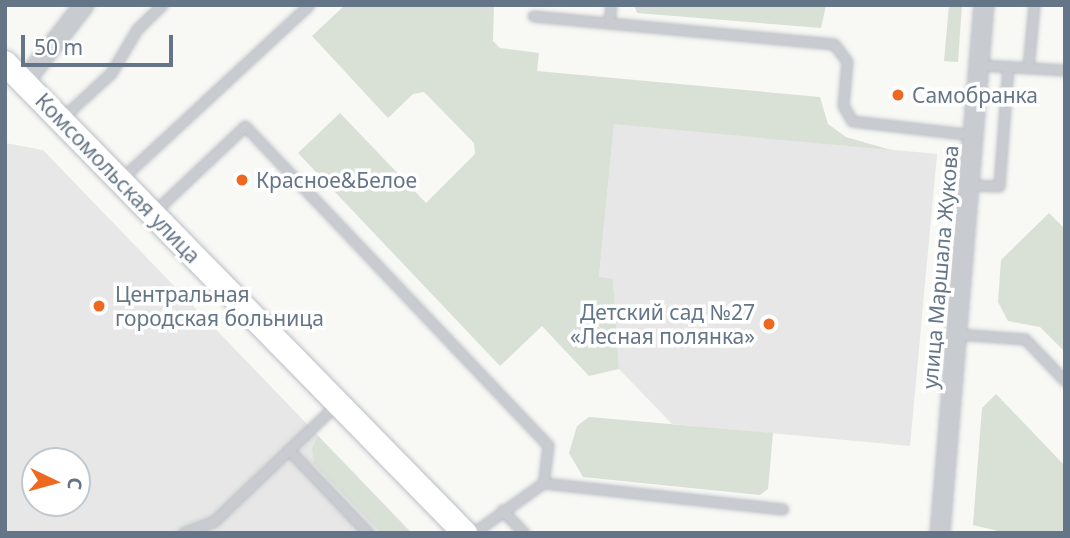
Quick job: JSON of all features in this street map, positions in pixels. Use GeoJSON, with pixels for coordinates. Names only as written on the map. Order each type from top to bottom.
{"type":"FeatureCollection","features":[{"type":"Feature","properties":{"kind":"street"},"geometry":{"type":"LineString","coordinates":[[24,82],[84,5]]}},
{"type":"Feature","properties":{"kind":"street","name":"улица Маршала Жукова"},"geometry":{"type":"LineString","coordinates":[[940,533],[985,5]]}},
{"type":"Feature","properties":{"kind":"street","name":"Комсомольская улица"},"geometry":{"type":"LineString","coordinates":[[5,63],[465,533]]}},
{"type":"Feature","properties":{"kind":"lane"},"geometry":{"type":"LineString","coordinates":[[61,120],[111,73],[137,29],[162,5]]}},
{"type":"Feature","properties":{"kind":"lane"},"geometry":{"type":"LineString","coordinates":[[120,180],[309,5]]}},
{"type":"Feature","properties":{"kind":"lane"},"geometry":{"type":"LineString","coordinates":[[609,23],[611,5]]}},
{"type":"Feature","properties":{"kind":"lane"},"geometry":{"type":"LineString","coordinates":[[1028,68],[1034,5]]}},
{"type":"Feature","properties":{"kind":"lane"},"geometry":{"type":"LineString","coordinates":[[533,16],[834,44],[847,61],[843,105],[852,121],[974,135]]}},
{"type":"Feature","properties":{"kind":"lane"},"geometry":{"type":"LineString","coordinates":[[980,65],[1065,70]]}},
{"type":"Feature","properties":{"kind":"lane"},"geometry":{"type":"LineString","coordinates":[[970,185],[999,186],[1009,66]]}},
{"type":"Feature","properties":{"kind":"lane"},"geometry":{"type":"LineString","coordinates":[[153,213],[245,125],[548,445],[543,484]]}},
{"type":"Feature","properties":{"kind":"lane"},"geometry":{"type":"LineString","coordinates":[[957,334],[1025,339],[1065,381]]}},
{"type":"Feature","properties":{"kind":"lane"},"geometry":{"type":"LineString","coordinates":[[184,533],[214,521],[338,403]]}},
{"type":"Feature","properties":{"kind":"lane"},"geometry":{"type":"LineString","coordinates":[[289,450],[368,533]]}},
{"type":"Feature","properties":{"kind":"lane"},"geometry":{"type":"LineString","coordinates":[[474,533],[502,510],[543,484],[783,509]]}},
{"type":"Feature","properties":{"kind":"lane"},"geometry":{"type":"LineString","coordinates":[[502,510],[524,533]]}},
{"type":"Feature","properties":{"kind":"shaded area"},"geometry":{"type":"Polygon","coordinates":[[[345,5],[494,5],[493,41],[500,48],[539,53],[537,71],[820,97],[828,124],[846,137],[891,150],[614,124],[599,277],[613,279],[619,369],[589,376],[542,326],[500,366],[298,153],[340,113],[426,203],[475,154],[474,143],[424,92],[413,94],[388,118],[312,36],[345,5]]]}},
{"type":"Feature","properties":{"kind":"shaded area"},"geometry":{"type":"Polygon","coordinates":[[[634,5],[826,5],[821,28],[637,13],[634,5]]]}},
{"type":"Feature","properties":{"kind":"shaded area"},"geometry":{"type":"Polygon","coordinates":[[[949,5],[962,5],[958,62],[944,61],[949,5]]]}},
{"type":"Feature","properties":{"kind":"shaded area","name":"Детский сад №27 «Лесная полянка»"},"geometry":{"type":"Polygon","coordinates":[[[614,123],[937,154],[910,446],[672,424],[619,369],[613,280],[599,278],[614,123]]]}},
{"type":"Feature","properties":{"kind":"shaded area","name":"Центральная городская больница"},"geometry":{"type":"Polygon","coordinates":[[[5,143],[43,150],[412,533],[5,533],[5,143]]]}},
{"type":"Feature","properties":{"kind":"shaded area"},"geometry":{"type":"Polygon","coordinates":[[[1049,213],[1065,229],[1065,352],[1040,327],[1008,321],[998,302],[1001,260],[1049,213]]]}},
{"type":"Feature","properties":{"kind":"shaded area"},"geometry":{"type":"Polygon","coordinates":[[[996,394],[1065,466],[1065,533],[1006,533],[973,525],[982,408],[996,394]]]}},
{"type":"Feature","properties":{"kind":"shaded area"},"geometry":{"type":"Polygon","coordinates":[[[589,417],[773,433],[768,489],[760,495],[583,477],[569,453],[577,426],[589,417]]]}},
{"type":"Feature","properties":{"kind":"shaded area"},"geometry":{"type":"Polygon","coordinates":[[[318,436],[411,533],[381,533],[314,464],[312,448],[318,436]]]}},
{"type":"Feature","properties":{"kind":"place","name":"Самобранка"},"geometry":{"type":"Point","coordinates":[898,95]}},
{"type":"Feature","properties":{"kind":"place","name":"Красное&Белое"},"geometry":{"type":"Point","coordinates":[242,180]}},
{"type":"Feature","properties":{"kind":"place","name":"Центральная городская больница"},"geometry":{"type":"Point","coordinates":[99,306]}},
{"type":"Feature","properties":{"kind":"place","name":"Детский сад №27 «Лесная полянка»"},"geometry":{"type":"Point","coordinates":[769,324]}}]}
